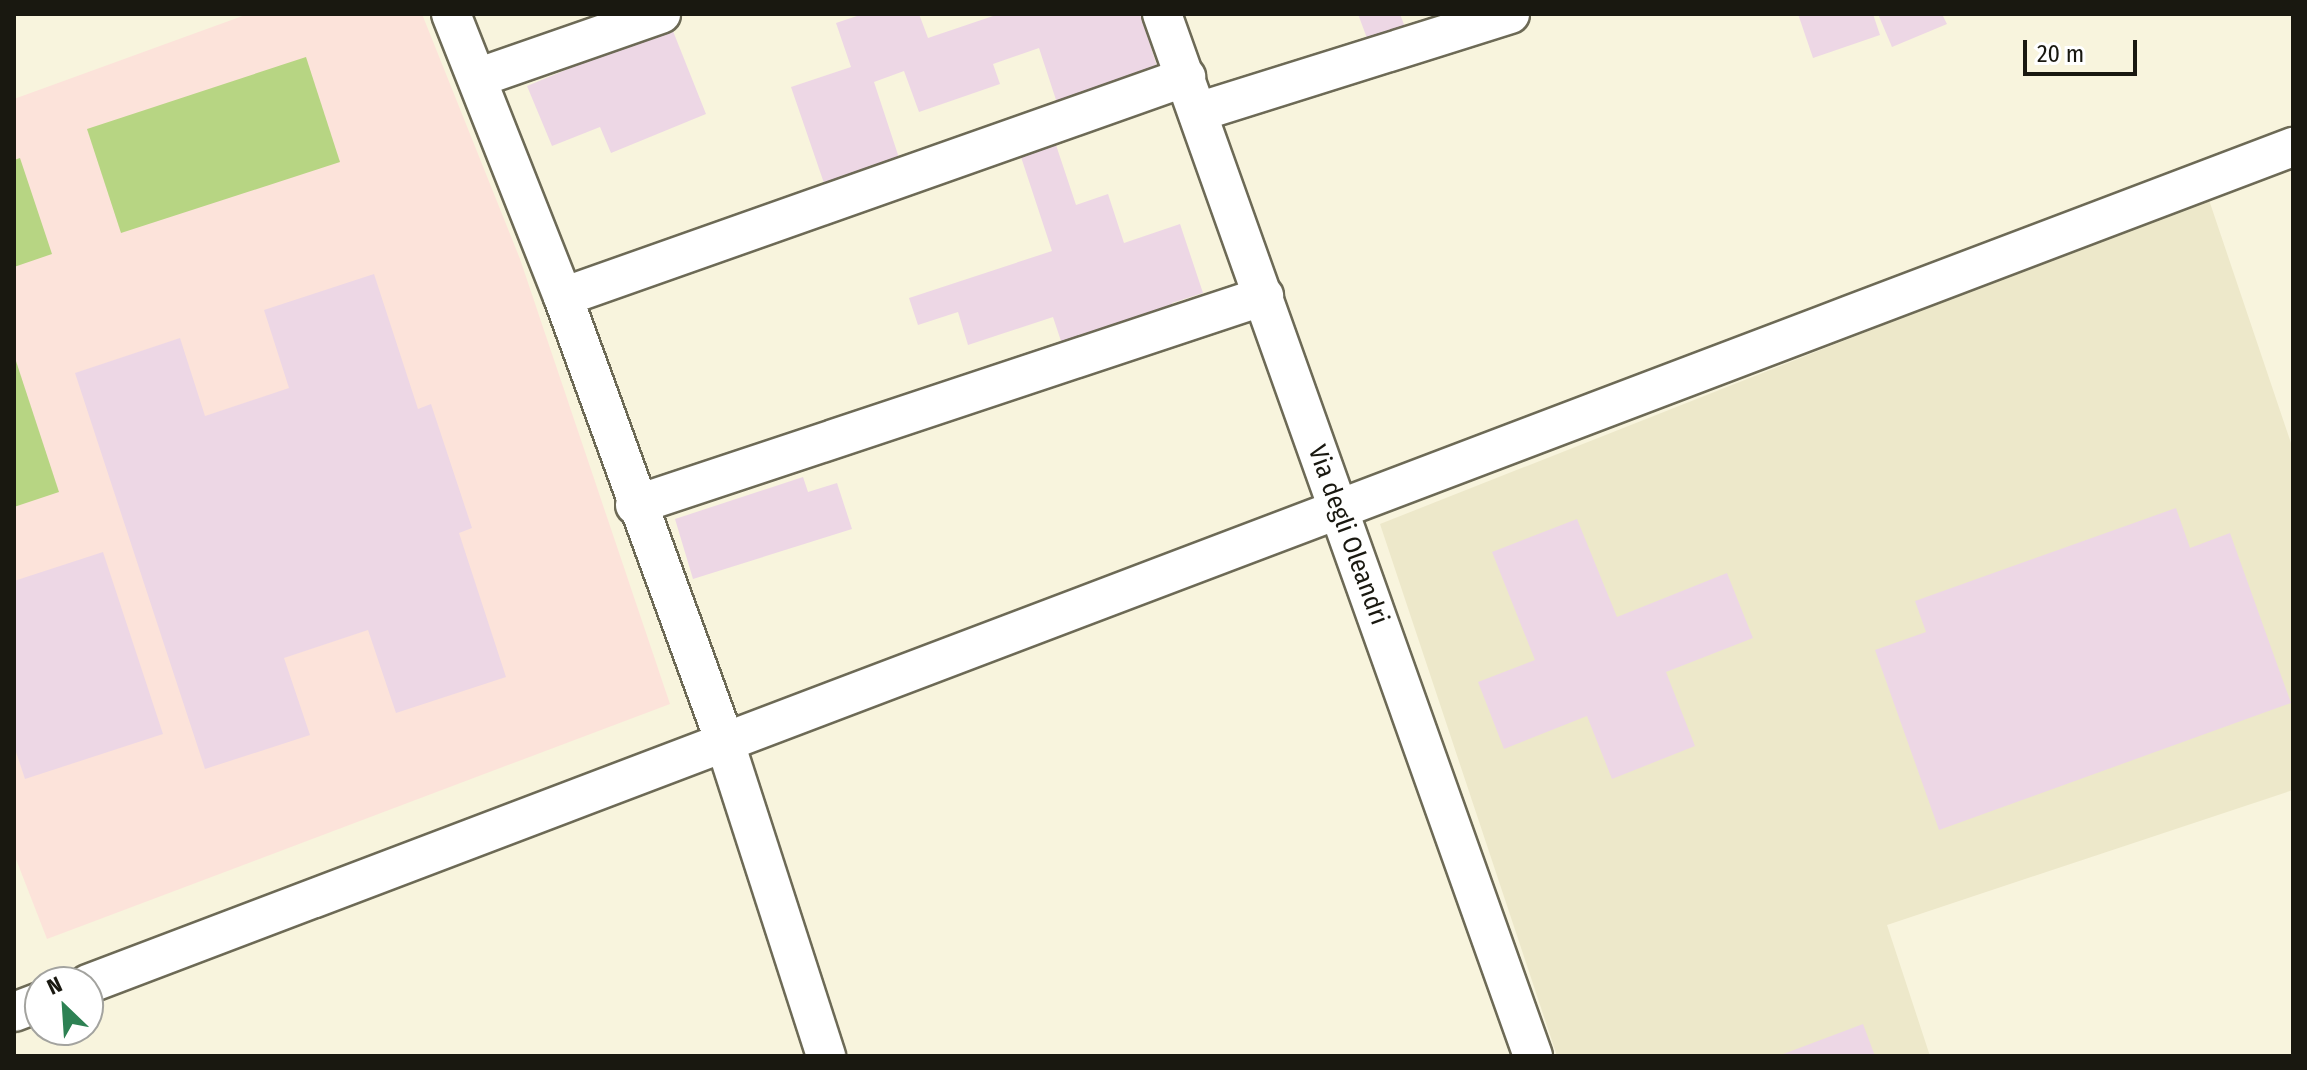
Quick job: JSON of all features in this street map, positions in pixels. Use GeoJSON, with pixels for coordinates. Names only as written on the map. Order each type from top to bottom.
{"type":"FeatureCollection","features":[{"type":"Feature","properties":{"kind":"street"},"geometry":{"type":"LineString","coordinates":[[451,14],[563,297],[635,505],[725,743],[826,1056]]}},
{"type":"Feature","properties":{"kind":"street"},"geometry":{"type":"LineString","coordinates":[[477,78],[661,14]]}},
{"type":"Feature","properties":{"kind":"street","name":"Via degli Oleandri"},"geometry":{"type":"LineString","coordinates":[[1162,14],[1533,1056]]}},
{"type":"Feature","properties":{"kind":"street"},"geometry":{"type":"LineString","coordinates":[[563,297],[1192,94],[1510,14]]}},
{"type":"Feature","properties":{"kind":"street"},"geometry":{"type":"LineString","coordinates":[[104,978],[725,743],[1337,506],[2293,147]]}},
{"type":"Feature","properties":{"kind":"street"},"geometry":{"type":"LineString","coordinates":[[635,505],[1264,296]]}},
{"type":"Feature","properties":{"kind":"shaded area"},"geometry":{"type":"Polygon","coordinates":[[[248,14],[422,14],[520,259],[670,704],[47,939],[14,854],[14,99],[248,14]]]}},
{"type":"Feature","properties":{"kind":"shaded area"},"geometry":{"type":"Polygon","coordinates":[[[2208,197],[2293,449],[2293,790],[1887,925],[1930,1056],[1557,1056],[1380,524],[2208,197]]]}},
{"type":"Feature","properties":{"kind":"green space"},"geometry":{"type":"Polygon","coordinates":[[[306,57],[340,162],[121,233],[87,129],[306,57]]]}},
{"type":"Feature","properties":{"kind":"green space"},"geometry":{"type":"Polygon","coordinates":[[[20,158],[52,254],[14,267],[14,160],[20,158]]]}},
{"type":"Feature","properties":{"kind":"green space"},"geometry":{"type":"Polygon","coordinates":[[[14,355],[59,492],[14,507],[14,355]]]}},
{"type":"Feature","properties":{"kind":"building"},"geometry":{"type":"Polygon","coordinates":[[[863,14],[919,14],[928,38],[999,14],[1140,14],[1159,72],[1058,106],[1039,48],[993,64],[1000,84],[919,112],[904,71],[874,82],[901,164],[826,189],[791,87],[851,67],[836,23],[863,14]]]}},
{"type":"Feature","properties":{"kind":"building"},"geometry":{"type":"Polygon","coordinates":[[[1358,14],[1400,14],[1405,27],[1368,41],[1358,14]]]}},
{"type":"Feature","properties":{"kind":"building"},"geometry":{"type":"Polygon","coordinates":[[[1798,14],[1873,14],[1880,35],[1813,58],[1798,14]]]}},
{"type":"Feature","properties":{"kind":"building"},"geometry":{"type":"Polygon","coordinates":[[[1878,14],[1942,14],[1947,24],[1892,47],[1878,14]]]}},
{"type":"Feature","properties":{"kind":"building"},"geometry":{"type":"Polygon","coordinates":[[[671,26],[706,114],[611,153],[600,127],[552,146],[527,86],[671,26]]]}},
{"type":"Feature","properties":{"kind":"building"},"geometry":{"type":"Polygon","coordinates":[[[1056,145],[1076,205],[1108,194],[1124,243],[1180,224],[1203,293],[1172,303],[1175,311],[1063,347],[1053,317],[968,345],[958,312],[918,325],[909,298],[1052,251],[1021,157],[1056,145]]]}},
{"type":"Feature","properties":{"kind":"building"},"geometry":{"type":"Polygon","coordinates":[[[374,274],[418,409],[431,404],[472,528],[459,533],[506,677],[396,713],[368,630],[284,658],[310,735],[205,769],[75,373],[180,338],[205,416],[289,388],[264,310],[374,274]]]}},
{"type":"Feature","properties":{"kind":"building"},"geometry":{"type":"Polygon","coordinates":[[[803,477],[808,492],[837,483],[852,529],[693,579],[675,519],[803,477]]]}},
{"type":"Feature","properties":{"kind":"building"},"geometry":{"type":"Polygon","coordinates":[[[2176,508],[2190,548],[2230,533],[2291,703],[1939,830],[1875,650],[1926,632],[1915,601],[2176,508]]]}},
{"type":"Feature","properties":{"kind":"building"},"geometry":{"type":"Polygon","coordinates":[[[1577,519],[1617,617],[1727,573],[1753,638],[1666,672],[1695,746],[1612,779],[1587,716],[1504,749],[1478,682],[1535,660],[1492,552],[1577,519]]]}},
{"type":"Feature","properties":{"kind":"building"},"geometry":{"type":"Polygon","coordinates":[[[103,552],[163,734],[25,779],[14,746],[14,581],[103,552]]]}},
{"type":"Feature","properties":{"kind":"building"},"geometry":{"type":"Polygon","coordinates":[[[1863,1024],[1875,1056],[1778,1056],[1863,1024]]]}}]}
